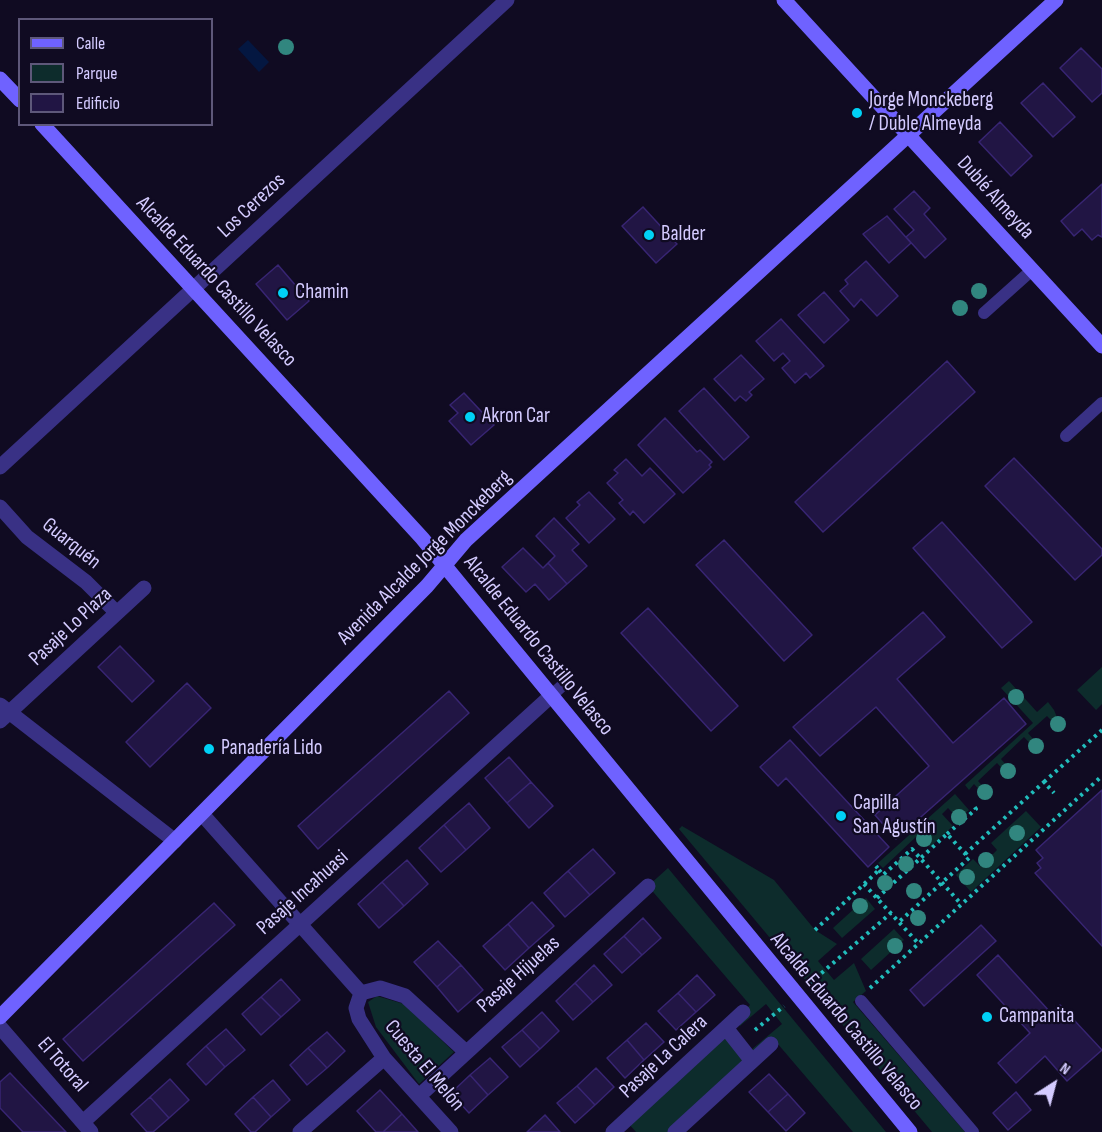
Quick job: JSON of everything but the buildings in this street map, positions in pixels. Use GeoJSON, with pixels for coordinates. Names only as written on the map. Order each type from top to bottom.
{"type":"FeatureCollection","features":[{"type":"Feature","properties":{"kind":"main road","name":"Dublé Almeyda"},"geometry":{"type":"LineString","coordinates":[[784,0],[1102,346]]}},
{"type":"Feature","properties":{"kind":"main road","name":"Avenida Alcalde Jorge Monckeberg"},"geometry":{"type":"LineString","coordinates":[[0,1017],[175,842],[445,565],[466,540],[1056,0]]}},
{"type":"Feature","properties":{"kind":"main road"},"geometry":{"type":"LineString","coordinates":[[0,79],[18,98]]}},
{"type":"Feature","properties":{"kind":"main road","name":"Alcalde Eduardo Castillo Velasco"},"geometry":{"type":"LineString","coordinates":[[44,126],[445,565],[910,1132]]}},
{"type":"Feature","properties":{"kind":"street","name":"Los Cerezos"},"geometry":{"type":"LineString","coordinates":[[0,467],[507,0]]}},
{"type":"Feature","properties":{"kind":"street","name":"Guarquén"},"geometry":{"type":"LineString","coordinates":[[0,507],[27,537],[86,582],[117,613]]}},
{"type":"Feature","properties":{"kind":"street","name":"Pasaje Lo Plaza"},"geometry":{"type":"LineString","coordinates":[[3,713],[144,588]]}},
{"type":"Feature","properties":{"kind":"street","name":"Pasaje Incahuasi"},"geometry":{"type":"LineString","coordinates":[[87,1127],[300,924],[552,695]]}},
{"type":"Feature","properties":{"kind":"street"},"geometry":{"type":"LineString","coordinates":[[3,713],[175,842]]}},
{"type":"Feature","properties":{"kind":"street"},"geometry":{"type":"LineString","coordinates":[[202,814],[361,993]]}},
{"type":"Feature","properties":{"kind":"street","name":"Pasaje Hijuelas"},"geometry":{"type":"LineString","coordinates":[[419,1096],[648,886]]}},
{"type":"Feature","properties":{"kind":"street","name":"Cuesta El Melón"},"geometry":{"type":"LineString","coordinates":[[451,1132],[384,1058],[359,1018],[356,1008],[361,993],[380,988],[405,996],[466,1052]]}},
{"type":"Feature","properties":{"kind":"street","name":"Pasaje La Calera"},"geometry":{"type":"LineString","coordinates":[[620,1130],[743,1012]]}},
{"type":"Feature","properties":{"kind":"street","name":"El Totoral"},"geometry":{"type":"LineString","coordinates":[[0,1027],[87,1127]]}},
{"type":"Feature","properties":{"kind":"street"},"geometry":{"type":"LineString","coordinates":[[726,1028],[752,1061]]}},
{"type":"Feature","properties":{"kind":"street"},"geometry":{"type":"LineString","coordinates":[[675,1132],[771,1044]]}},
{"type":"Feature","properties":{"kind":"street"},"geometry":{"type":"LineString","coordinates":[[300,1132],[384,1058]]}},
{"type":"Feature","properties":{"kind":"lane"},"geometry":{"type":"LineString","coordinates":[[984,313],[1032,270]]}},
{"type":"Feature","properties":{"kind":"lane"},"geometry":{"type":"LineString","coordinates":[[1066,436],[1102,403]]}},
{"type":"Feature","properties":{"kind":"lane"},"geometry":{"type":"LineString","coordinates":[[552,695],[564,684]]}},
{"type":"Feature","properties":{"kind":"lane"},"geometry":{"type":"LineString","coordinates":[[864,996],[973,1132]]}},
{"type":"Feature","properties":{"kind":"path"},"geometry":{"type":"LineString","coordinates":[[965,854],[1102,730]]}},
{"type":"Feature","properties":{"kind":"path"},"geometry":{"type":"LineString","coordinates":[[864,996],[1102,776]]}},
{"type":"Feature","properties":{"kind":"path"},"geometry":{"type":"LineString","coordinates":[[1044,782],[1054,793]]}},
{"type":"Feature","properties":{"kind":"path"},"geometry":{"type":"LineString","coordinates":[[878,898],[976,809],[974,806]]}},
{"type":"Feature","properties":{"kind":"path"},"geometry":{"type":"LineString","coordinates":[[899,922],[969,858],[947,834]]}},
{"type":"Feature","properties":{"kind":"path"},"geometry":{"type":"LineString","coordinates":[[815,930],[878,868],[883,875],[912,849],[962,904]]}},
{"type":"Feature","properties":{"kind":"path"},"geometry":{"type":"LineString","coordinates":[[864,884],[918,944]]}},
{"type":"Feature","properties":{"kind":"path"},"geometry":{"type":"LineString","coordinates":[[844,955],[891,913]]}},
{"type":"Feature","properties":{"kind":"green space"},"geometry":{"type":"Polygon","coordinates":[[[1102,667],[1102,704],[1096,710],[1077,690],[1102,667]]]}},
{"type":"Feature","properties":{"kind":"green space"},"geometry":{"type":"Polygon","coordinates":[[[1009,681],[1037,712],[1048,702],[1061,727],[1059,728],[1047,716],[1028,733],[1039,746],[1036,750],[1024,737],[1001,759],[1012,772],[1008,775],[997,763],[978,781],[989,793],[985,796],[974,784],[969,790],[965,785],[1033,723],[1001,688],[1009,681]]]}},
{"type":"Feature","properties":{"kind":"green space"},"geometry":{"type":"Polygon","coordinates":[[[955,794],[969,810],[959,819],[948,808],[942,814],[953,826],[930,847],[918,835],[883,868],[878,863],[955,794]]]}},
{"type":"Feature","properties":{"kind":"green space"},"geometry":{"type":"Polygon","coordinates":[[[1026,811],[1041,827],[971,892],[956,875],[973,859],[980,866],[986,857],[988,859],[997,850],[991,843],[1026,811]]]}},
{"type":"Feature","properties":{"kind":"green space"},"geometry":{"type":"Polygon","coordinates":[[[682,826],[774,880],[815,930],[837,944],[818,961],[834,980],[854,963],[866,991],[853,1002],[965,1132],[932,1132],[679,829],[682,826]]]}},
{"type":"Feature","properties":{"kind":"green space"},"geometry":{"type":"Polygon","coordinates":[[[668,868],[886,1132],[853,1132],[777,1043],[757,1056],[751,1050],[782,1024],[766,1004],[740,1026],[735,1020],[750,1005],[648,886],[668,868]]]}},
{"type":"Feature","properties":{"kind":"green space"},"geometry":{"type":"Polygon","coordinates":[[[866,898],[875,909],[842,938],[833,928],[866,898]]]}},
{"type":"Feature","properties":{"kind":"green space"},"geometry":{"type":"Polygon","coordinates":[[[894,929],[904,940],[871,970],[861,959],[894,929]]]}},
{"type":"Feature","properties":{"kind":"green space"},"geometry":{"type":"Polygon","coordinates":[[[377,996],[404,1004],[454,1052],[419,1084],[376,1027],[368,1002],[377,996]]]}},
{"type":"Feature","properties":{"kind":"green space"},"geometry":{"type":"Polygon","coordinates":[[[725,1035],[747,1061],[671,1132],[636,1132],[628,1123],[725,1035]]]}},
{"type":"Feature","properties":{"kind":"water"},"geometry":{"type":"Polygon","coordinates":[[[248,40],[269,62],[259,72],[238,49],[248,40]]]}},
{"type":"Feature","properties":{"kind":"place","name":"Jorge Monckeberg / Duble Almeyda"},"geometry":{"type":"Point","coordinates":[857,113]}},
{"type":"Feature","properties":{"kind":"place","name":"Balder"},"geometry":{"type":"Point","coordinates":[649,235]}},
{"type":"Feature","properties":{"kind":"place","name":"Chamin"},"geometry":{"type":"Point","coordinates":[283,293]}},
{"type":"Feature","properties":{"kind":"place","name":"Akron Car"},"geometry":{"type":"Point","coordinates":[470,417]}},
{"type":"Feature","properties":{"kind":"place","name":"Panadería Lido"},"geometry":{"type":"Point","coordinates":[209,749]}},
{"type":"Feature","properties":{"kind":"place","name":"Capilla San Agustín"},"geometry":{"type":"Point","coordinates":[841,816]}},
{"type":"Feature","properties":{"kind":"place","name":"Campanita"},"geometry":{"type":"Point","coordinates":[987,1017]}}]}
